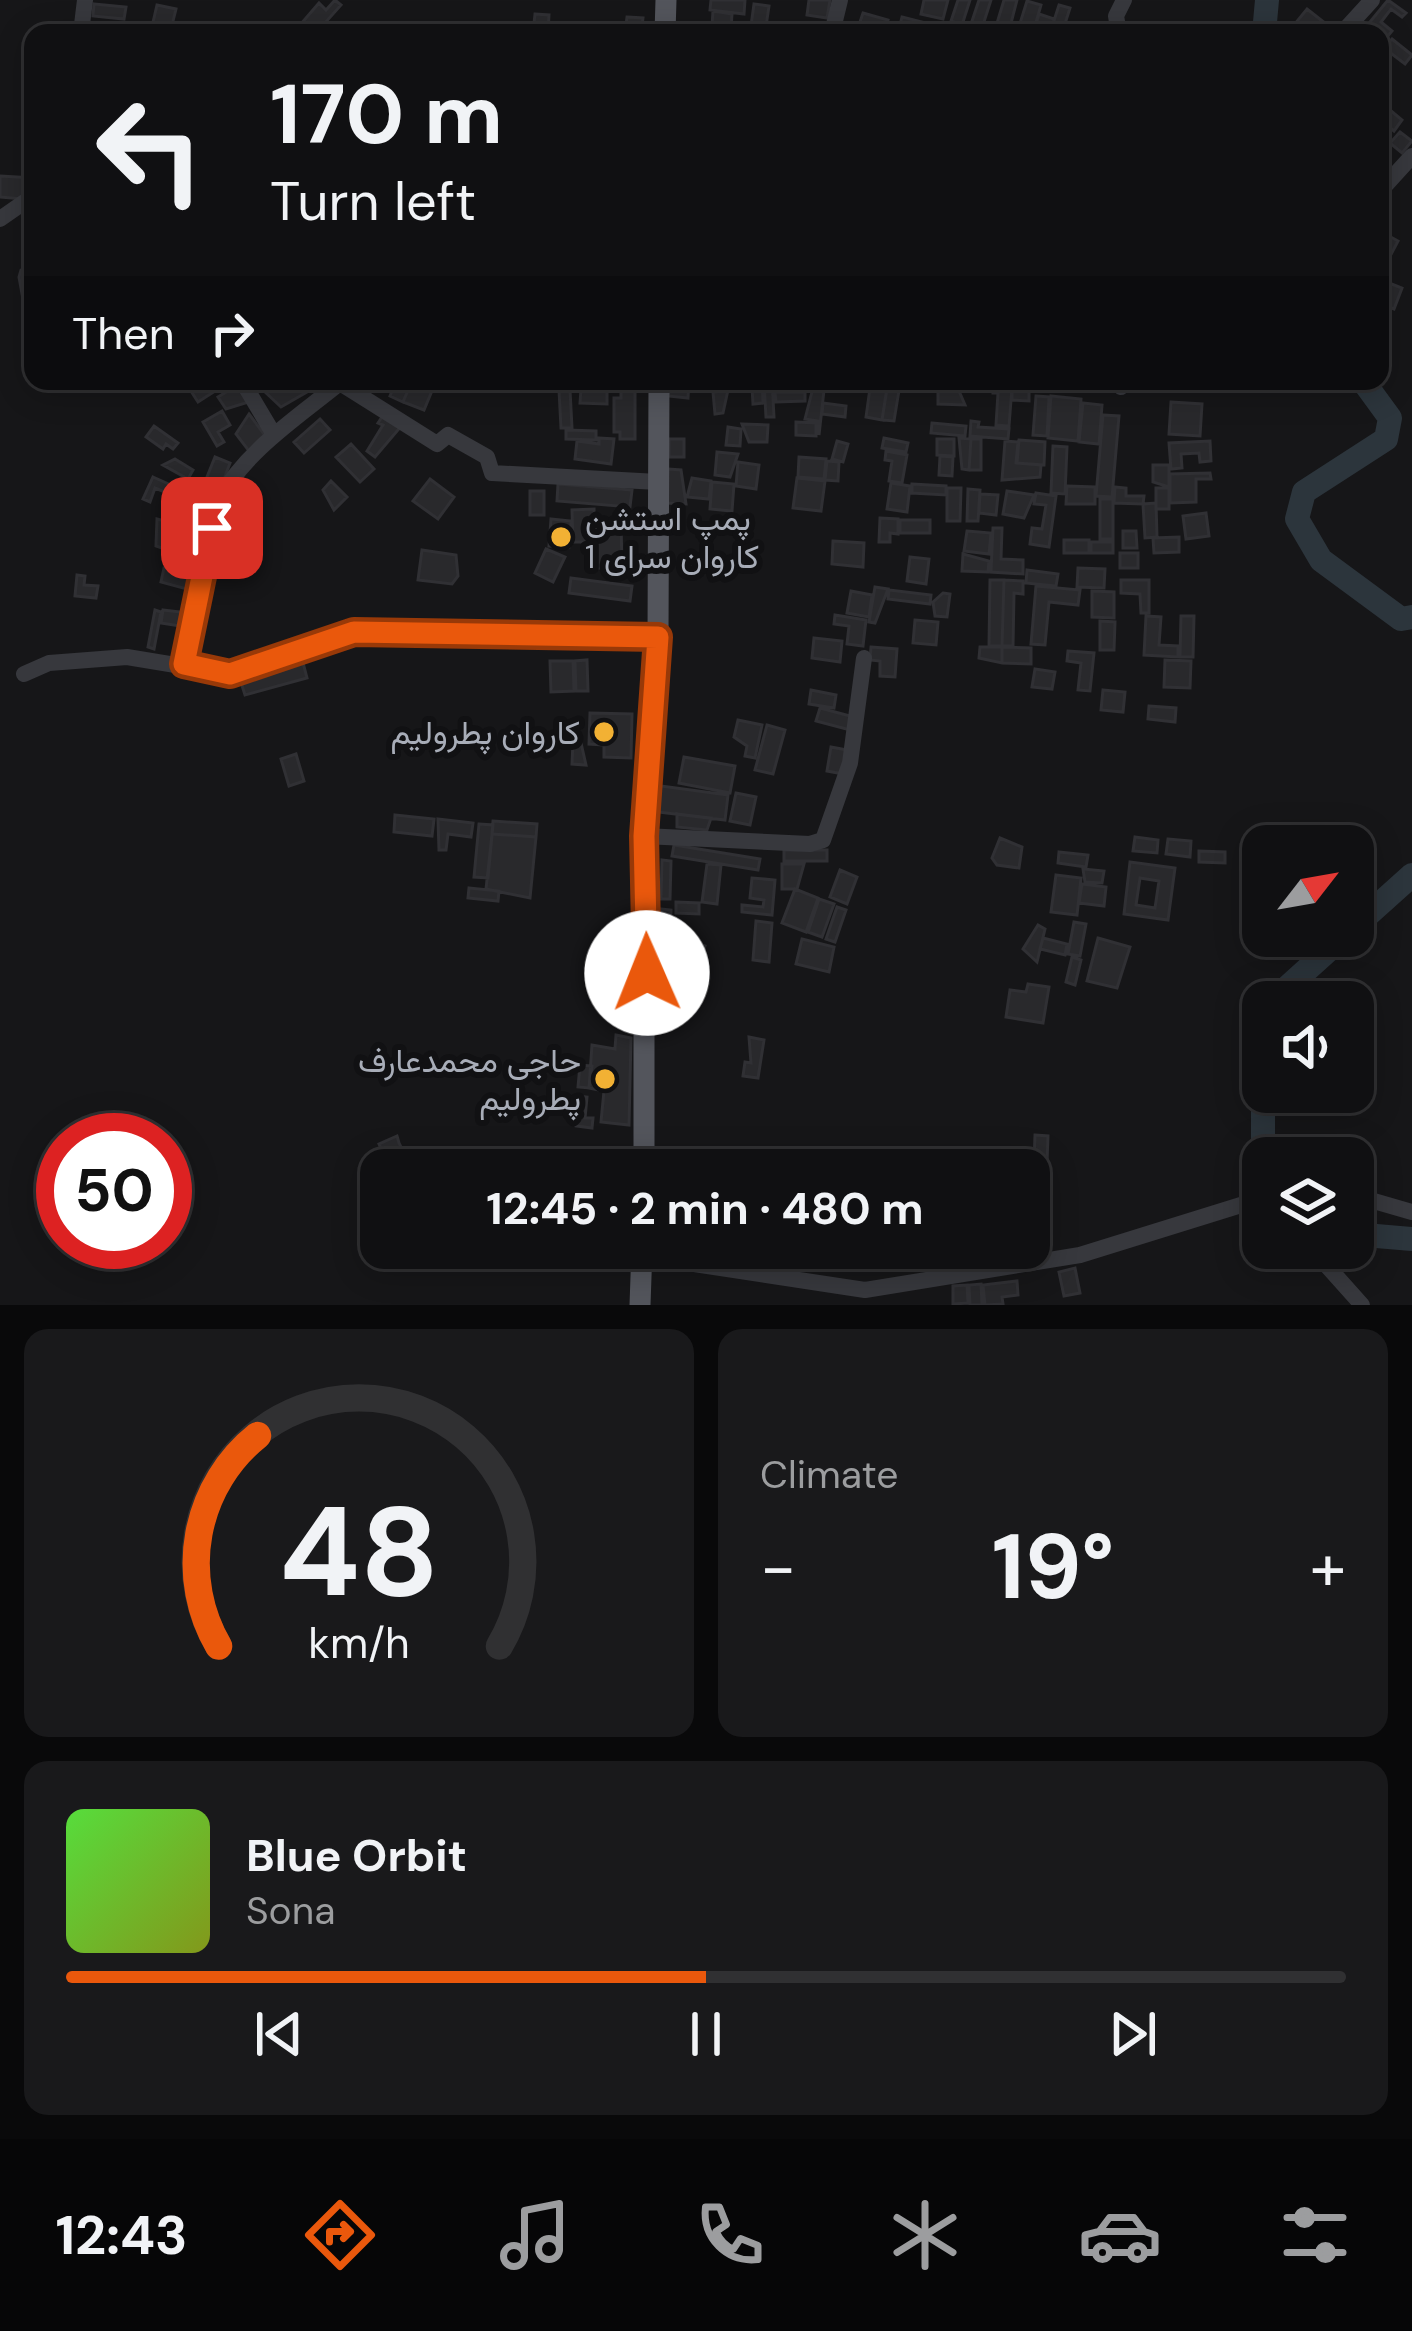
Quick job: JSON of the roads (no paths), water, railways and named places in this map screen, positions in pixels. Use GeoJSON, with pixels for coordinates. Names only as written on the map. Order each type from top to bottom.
{"type":"FeatureCollection","features":[{"type":"Feature","properties":{"kind":"main road"},"geometry":{"type":"LineString","coordinates":[[644,1149],[644,836],[658,637],[659,390]]}},
{"type":"Feature","properties":{"kind":"main road"},"geometry":{"type":"LineString","coordinates":[[640,1305],[641,1269]]}},
{"type":"Feature","properties":{"kind":"street"},"geometry":{"type":"LineString","coordinates":[[1350,24],[1372,0]]}},
{"type":"Feature","properties":{"kind":"street"},"geometry":{"type":"LineString","coordinates":[[1389,181],[1412,156]]}},
{"type":"Feature","properties":{"kind":"street"},"geometry":{"type":"LineString","coordinates":[[247,390],[273,433]]}},
{"type":"Feature","properties":{"kind":"street"},"geometry":{"type":"LineString","coordinates":[[184,664],[217,502],[231,478],[273,433],[330,390]]}},
{"type":"Feature","properties":{"kind":"street"},"geometry":{"type":"LineString","coordinates":[[353,390],[437,444],[448,435],[487,457],[492,473],[658,482]]}},
{"type":"Feature","properties":{"kind":"street"},"geometry":{"type":"LineString","coordinates":[[24,674],[49,663],[127,657],[230,674],[354,632],[658,637]]}},
{"type":"Feature","properties":{"kind":"street"},"geometry":{"type":"LineString","coordinates":[[644,836],[810,844],[823,840],[850,764],[864,658]]}},
{"type":"Feature","properties":{"kind":"street"},"geometry":{"type":"LineString","coordinates":[[1374,1201],[1412,1212]]}},
{"type":"Feature","properties":{"kind":"street"},"geometry":{"type":"LineString","coordinates":[[1050,1260],[1242,1205]]}},
{"type":"Feature","properties":{"kind":"street"},"geometry":{"type":"LineString","coordinates":[[742,1269],[865,1290],[994,1269]]}},
{"type":"Feature","properties":{"kind":"street"},"geometry":{"type":"LineString","coordinates":[[1330,1269],[1362,1305]]}},
{"type":"Feature","properties":{"kind":"waterway"},"geometry":{"type":"LineString","coordinates":[[1265,24],[1267,0]]}},
{"type":"Feature","properties":{"kind":"waterway"},"geometry":{"type":"LineString","coordinates":[[1370,390],[1390,418],[1386,439],[1304,492],[1297,519],[1321,560],[1401,619],[1412,617]]}},
{"type":"Feature","properties":{"kind":"waterway"},"geometry":{"type":"LineString","coordinates":[[1374,909],[1412,875]]}},
{"type":"Feature","properties":{"kind":"waterway"},"geometry":{"type":"LineString","coordinates":[[1294,981],[1321,957]]}},
{"type":"Feature","properties":{"kind":"waterway"},"geometry":{"type":"LineString","coordinates":[[1263,1113],[1263,1137]]}},
{"type":"Feature","properties":{"kind":"waterway"},"geometry":{"type":"LineString","coordinates":[[1374,1236],[1412,1239]]}},
{"type":"Feature","properties":{"kind":"place","name":"پمپ استشن کاروان سرای 1"},"geometry":{"type":"Point","coordinates":[561,537]}},
{"type":"Feature","properties":{"kind":"place","name":"کاروان پطرولیم"},"geometry":{"type":"Point","coordinates":[604,732]}},
{"type":"Feature","properties":{"kind":"place","name":"حاجی محمدعارف پطرولیم"},"geometry":{"type":"Point","coordinates":[605,1079]}}]}
